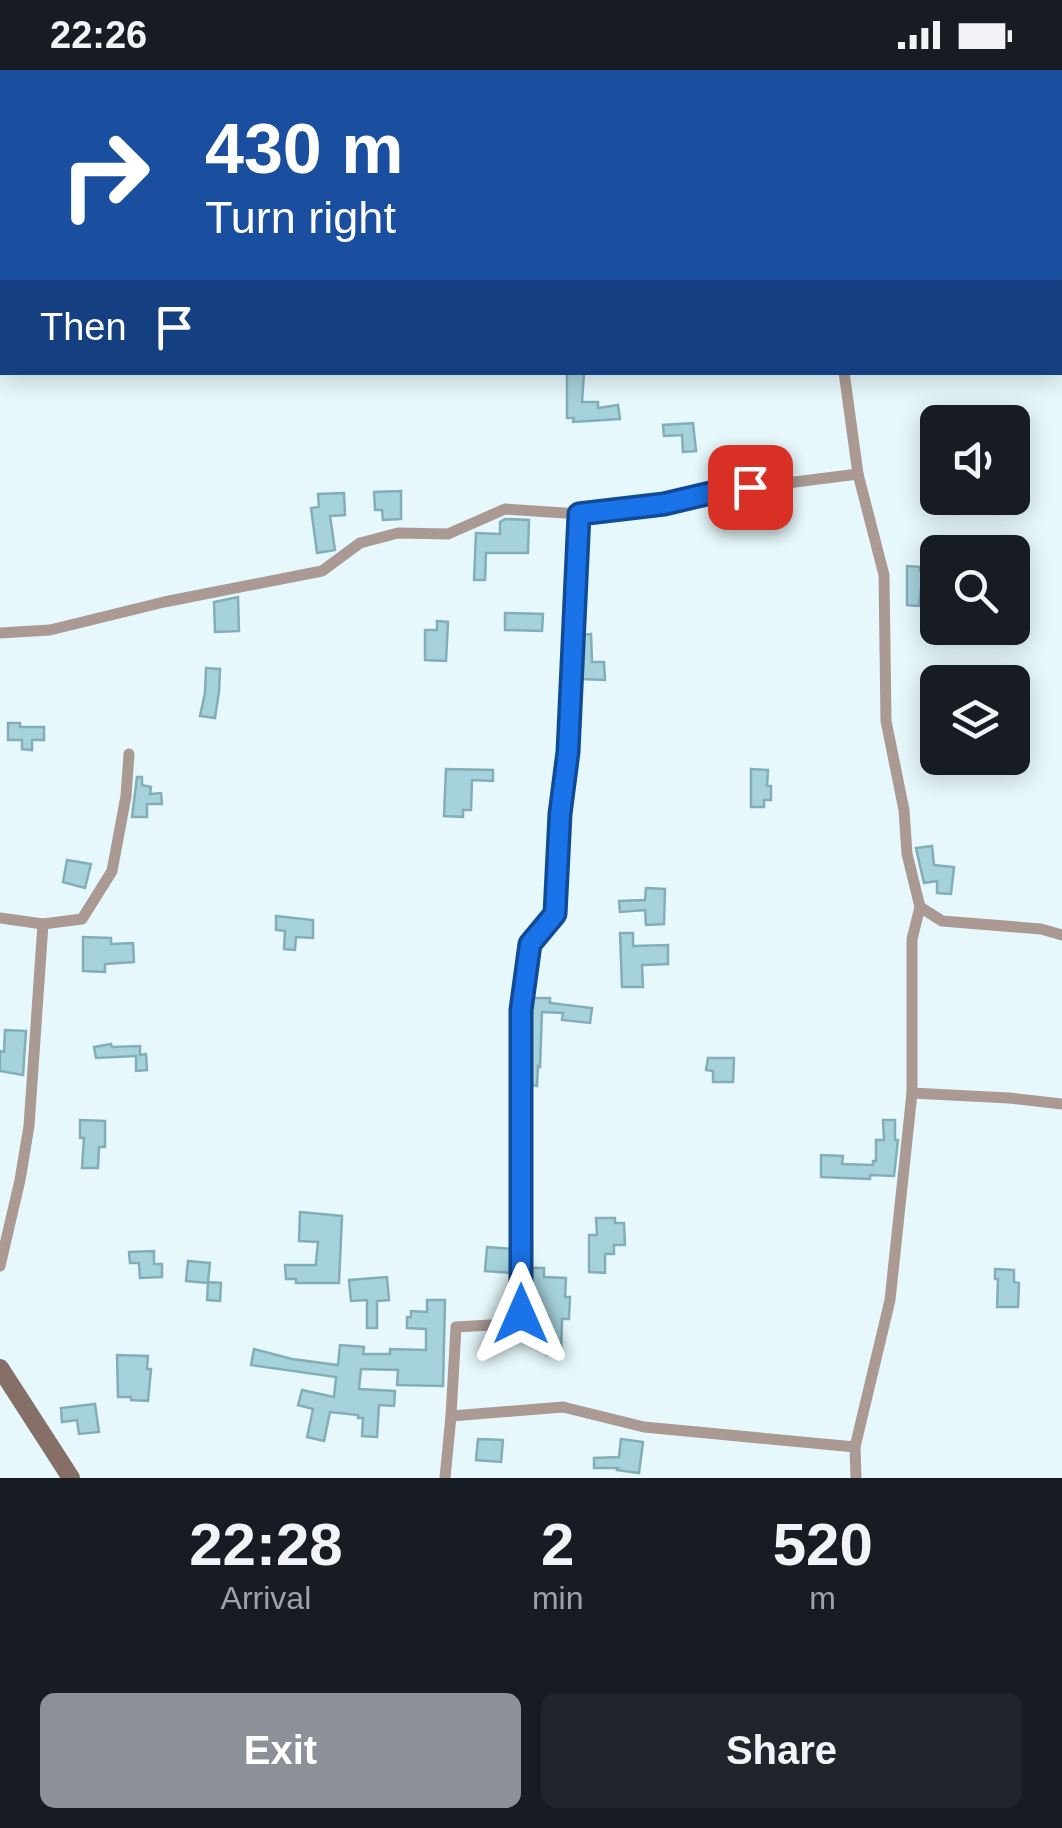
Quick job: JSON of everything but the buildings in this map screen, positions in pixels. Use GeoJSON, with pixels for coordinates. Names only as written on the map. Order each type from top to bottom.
{"type":"FeatureCollection","features":[{"type":"Feature","properties":{"kind":"street"},"geometry":{"type":"LineString","coordinates":[[844,375],[858,474],[884,574],[886,722],[920,907],[912,939],[912,1092],[890,1300],[855,1447],[856,1478]]}},
{"type":"Feature","properties":{"kind":"street"},"geometry":{"type":"LineString","coordinates":[[0,633],[50,630],[164,602],[322,572],[360,543],[398,532],[448,534],[506,510],[579,514],[858,474]]}},
{"type":"Feature","properties":{"kind":"street"},"geometry":{"type":"LineString","coordinates":[[445,1478],[456,1327],[506,1324],[521,1314],[521,1010],[530,944],[555,914],[560,814],[568,752],[579,514]]}},
{"type":"Feature","properties":{"kind":"street"},"geometry":{"type":"LineString","coordinates":[[0,918],[43,924],[82,919],[112,871],[130,754]]}},
{"type":"Feature","properties":{"kind":"street"},"geometry":{"type":"LineString","coordinates":[[920,907],[942,921],[1041,928],[1062,936]]}},
{"type":"Feature","properties":{"kind":"street"},"geometry":{"type":"LineString","coordinates":[[0,1266],[29,1126],[43,924]]}},
{"type":"Feature","properties":{"kind":"street"},"geometry":{"type":"LineString","coordinates":[[912,1092],[1062,1104]]}},
{"type":"Feature","properties":{"kind":"street"},"geometry":{"type":"LineString","coordinates":[[0,1368],[71,1478]]}},
{"type":"Feature","properties":{"kind":"street"},"geometry":{"type":"LineString","coordinates":[[451,1416],[563,1407],[644,1426],[855,1447]]}},
{"type":"Feature","properties":{"kind":"route"},"geometry":{"type":"LineString","coordinates":[[521,1314],[521,1010],[530,944],[555,914],[560,814],[568,752],[579,514],[664,504],[750,487]]}}]}
